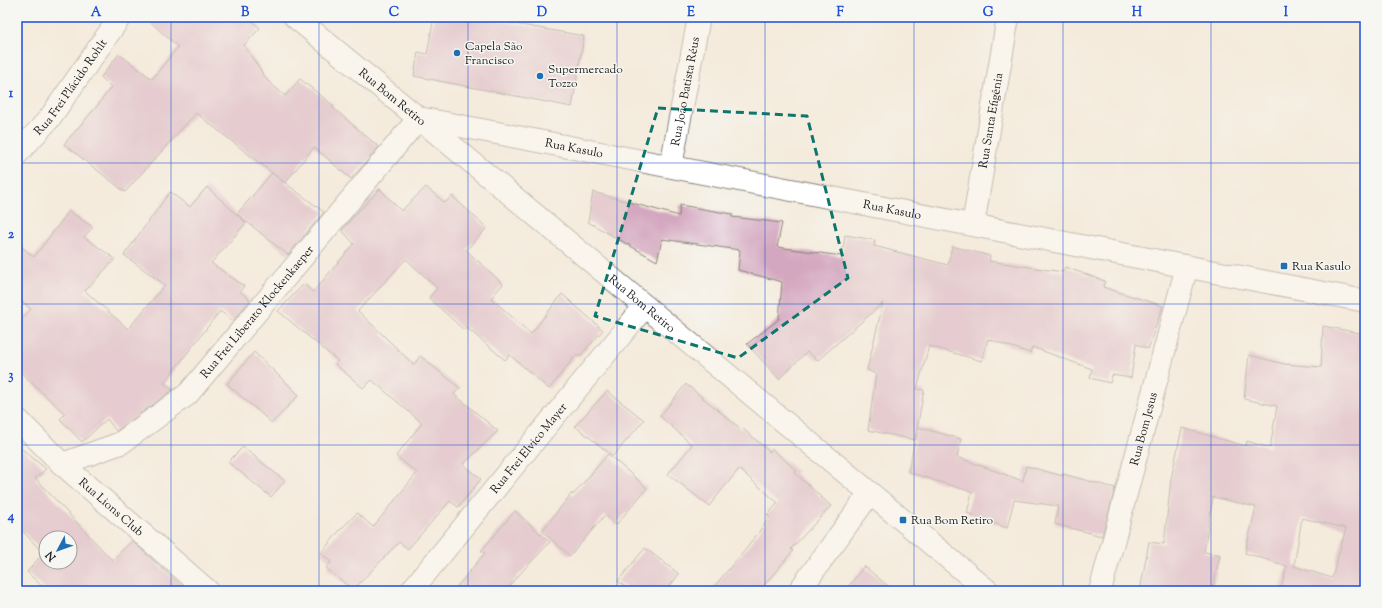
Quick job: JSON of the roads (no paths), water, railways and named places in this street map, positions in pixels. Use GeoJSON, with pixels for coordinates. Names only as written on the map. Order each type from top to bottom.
{"type":"FeatureCollection","features":[{"type":"Feature","properties":{"kind":"street","name":"Rua Frei Plácido Rohlt"},"geometry":{"type":"LineString","coordinates":[[17,154],[49,119],[120,17]]}},
{"type":"Feature","properties":{"kind":"street","name":"Rua Bom Retiro"},"geometry":{"type":"LineString","coordinates":[[295,17],[988,591]]}},
{"type":"Feature","properties":{"kind":"street","name":"Rua João Batista Réus"},"geometry":{"type":"LineString","coordinates":[[671,166],[699,17]]}},
{"type":"Feature","properties":{"kind":"street","name":"Rua Santa Efigênia"},"geometry":{"type":"LineString","coordinates":[[973,225],[1008,17]]}},
{"type":"Feature","properties":{"kind":"street","name":"Rua Kasulo"},"geometry":{"type":"LineString","coordinates":[[418,118],[1365,301]]}},
{"type":"Feature","properties":{"kind":"street","name":"Rua Frei Liberato Klockenkaeper"},"geometry":{"type":"LineString","coordinates":[[62,464],[120,443],[188,394],[418,118]]}},
{"type":"Feature","properties":{"kind":"street","name":"Rua Bom Jesus"},"geometry":{"type":"LineString","coordinates":[[1100,591],[1186,266]]}},
{"type":"Feature","properties":{"kind":"street","name":"Rua Frei Elvico Mayer"},"geometry":{"type":"LineString","coordinates":[[411,591],[645,306]]}},
{"type":"Feature","properties":{"kind":"street","name":"Rua Lions Club"},"geometry":{"type":"LineString","coordinates":[[17,419],[62,464],[208,591]]}},
{"type":"Feature","properties":{"kind":"street"},"geometry":{"type":"LineString","coordinates":[[799,591],[870,493]]}},
{"type":"Feature","properties":{"kind":"place","name":"Capela São Francisco"},"geometry":{"type":"Point","coordinates":[457,53]}},
{"type":"Feature","properties":{"kind":"place","name":"Supermercado Tozzo"},"geometry":{"type":"Point","coordinates":[540,76]}},
{"type":"Feature","properties":{"kind":"place","name":"Rua Kasulo"},"geometry":{"type":"Point","coordinates":[1284,266]}},
{"type":"Feature","properties":{"kind":"place","name":"Rua Bom Retiro"},"geometry":{"type":"Point","coordinates":[903,520]}}]}
